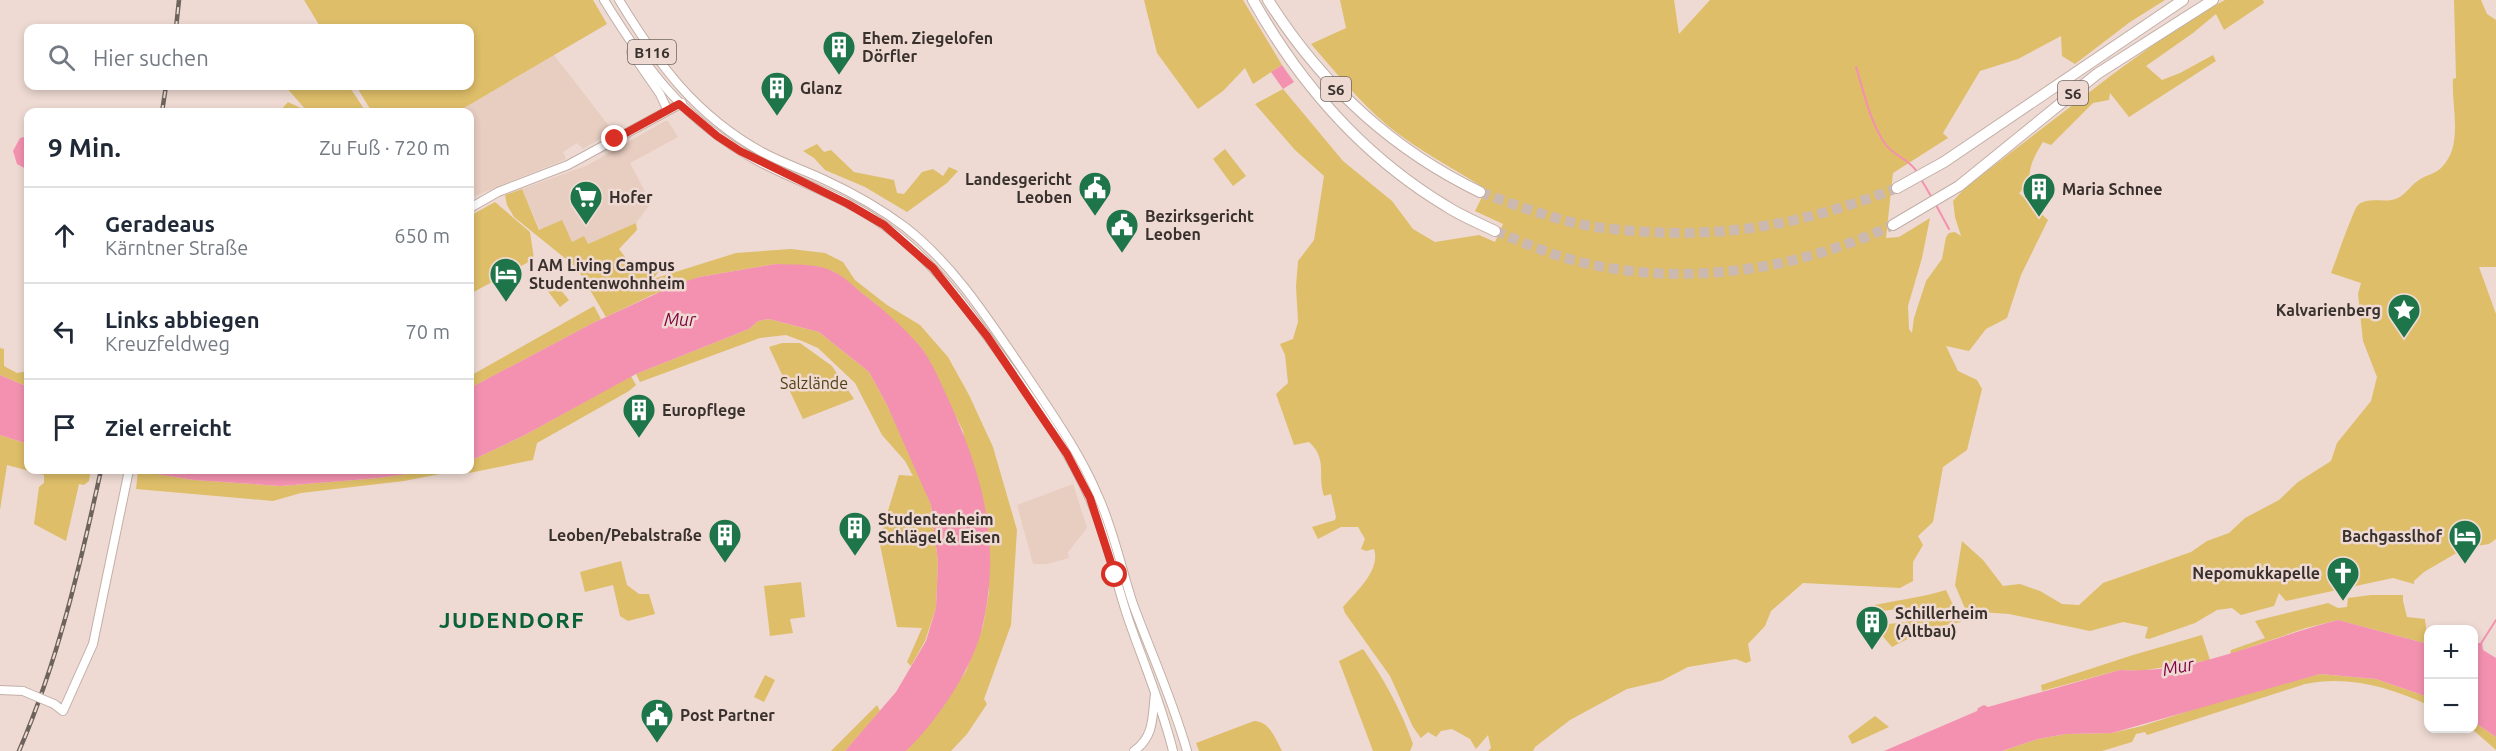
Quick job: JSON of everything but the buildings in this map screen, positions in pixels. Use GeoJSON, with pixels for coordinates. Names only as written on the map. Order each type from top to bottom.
{"type":"FeatureCollection","features":[{"type":"Feature","properties":{"kind":"highway","name":"S6"},"geometry":{"type":"LineString","coordinates":[[1253,0],[1282,48],[1305,80],[1346,129],[1409,183],[1448,207],[1495,231]]}},
{"type":"Feature","properties":{"kind":"highway","name":"S6"},"geometry":{"type":"LineString","coordinates":[[1268,0],[1294,39],[1324,77],[1359,111],[1421,160],[1480,192]]}},
{"type":"Feature","properties":{"kind":"highway","name":"S6"},"geometry":{"type":"LineString","coordinates":[[1897,188],[1925,173],[2008,120],[2183,0]]}},
{"type":"Feature","properties":{"kind":"highway","name":"S6"},"geometry":{"type":"LineString","coordinates":[[1893,225],[1959,186],[2097,74],[2213,0]]}},
{"type":"Feature","properties":{"kind":"main road","name":"B116"},"geometry":{"type":"LineString","coordinates":[[604,0],[634,45],[679,104],[709,130],[740,151],[848,204],[884,225],[933,268],[955,293],[1033,401],[1081,479],[1100,523],[1130,622],[1156,690],[1173,751]]}},
{"type":"Feature","properties":{"kind":"main road","name":"B116"},"geometry":{"type":"LineString","coordinates":[[620,0],[661,64],[690,99],[718,124],[753,147],[860,197],[898,222],[944,263],[979,308],[1066,435],[1098,496],[1134,604],[1176,713],[1188,751]]}},
{"type":"Feature","properties":{"kind":"main road"},"geometry":{"type":"LineString","coordinates":[[634,45],[631,52],[660,94],[667,109]]}},
{"type":"Feature","properties":{"kind":"main road"},"geometry":{"type":"LineString","coordinates":[[474,206],[498,192],[568,165],[667,109],[690,99]]}},
{"type":"Feature","properties":{"kind":"main road"},"geometry":{"type":"LineString","coordinates":[[0,690],[23,691],[54,704],[63,711],[93,644],[128,474]]}},
{"type":"Feature","properties":{"kind":"main road"},"geometry":{"type":"LineString","coordinates":[[1134,751],[1142,745],[1152,726],[1156,690]]}},
{"type":"Feature","properties":{"kind":"shaded area"},"geometry":{"type":"Polygon","coordinates":[[[554,55],[613,131],[583,149],[577,143],[563,152],[566,159],[474,196],[474,108],[464,108],[554,55]]]}},
{"type":"Feature","properties":{"kind":"shaded area"},"geometry":{"type":"Polygon","coordinates":[[[668,121],[678,137],[630,163],[651,203],[636,223],[588,244],[572,242],[540,230],[522,189],[588,165],[668,121]]]}},
{"type":"Feature","properties":{"kind":"shaded area"},"geometry":{"type":"Polygon","coordinates":[[[1073,484],[1087,528],[1068,552],[1069,558],[1047,564],[1033,564],[1017,505],[1073,484]]]}},
{"type":"Feature","properties":{"kind":"green space"},"geometry":{"type":"Polygon","coordinates":[[[304,0],[593,0],[607,24],[464,108],[370,108],[358,90],[474,90],[474,24],[319,24],[304,0]]]}},
{"type":"Feature","properties":{"kind":"green space"},"geometry":{"type":"Polygon","coordinates":[[[1144,0],[1243,0],[1282,65],[1253,84],[1245,68],[1223,91],[1198,109],[1157,53],[1144,0]]]}},
{"type":"Feature","properties":{"kind":"green space"},"geometry":{"type":"Polygon","coordinates":[[[1340,0],[1674,0],[1679,34],[1710,0],[2165,0],[2130,22],[2075,64],[2062,56],[2061,36],[2018,59],[1980,71],[1943,133],[1948,138],[1893,173],[1886,238],[1899,237],[1930,218],[1922,258],[1908,306],[1909,329],[1912,333],[1914,318],[1926,281],[1942,259],[1946,237],[1949,233],[1955,232],[1961,236],[1953,201],[1966,187],[2113,74],[2160,40],[2212,7],[2225,0],[2263,0],[2264,3],[2224,30],[2216,14],[2146,66],[2162,80],[2213,55],[2216,61],[2129,117],[2110,93],[2109,100],[2093,103],[2051,145],[2043,142],[2031,166],[2029,183],[2019,193],[2048,220],[2021,275],[2007,318],[1986,329],[1969,351],[1946,346],[1958,371],[1977,380],[1982,389],[1967,450],[1943,467],[1933,522],[1918,536],[1923,545],[1913,562],[1913,581],[1900,588],[1803,583],[1771,611],[1765,626],[1748,644],[1751,661],[1746,663],[1736,659],[1688,667],[1661,681],[1627,689],[1570,720],[1533,751],[1488,751],[1491,748],[1488,735],[1476,749],[1470,739],[1452,729],[1441,731],[1436,737],[1428,732],[1421,738],[1413,727],[1390,676],[1345,613],[1343,607],[1371,573],[1375,557],[1374,549],[1366,551],[1361,549],[1365,539],[1358,527],[1341,527],[1318,539],[1312,527],[1335,520],[1336,517],[1331,494],[1324,496],[1320,461],[1315,448],[1309,442],[1294,445],[1276,394],[1288,383],[1285,355],[1280,344],[1293,339],[1298,322],[1296,286],[1298,261],[1314,240],[1324,176],[1295,150],[1255,104],[1283,89],[1343,161],[1392,201],[1413,229],[1435,242],[1479,235],[1495,242],[1503,224],[1475,211],[1486,189],[1388,126],[1357,97],[1311,44],[1346,28],[1340,0]]]}},
{"type":"Feature","properties":{"kind":"green space"},"geometry":{"type":"Polygon","coordinates":[[[2454,0],[2481,0],[2487,14],[2496,20],[2496,267],[2479,267],[2496,314],[2496,539],[2489,544],[2465,548],[2424,572],[2414,581],[2414,584],[2393,578],[2286,601],[2279,593],[2274,606],[2241,615],[2232,608],[2217,610],[2195,623],[2149,639],[2145,638],[2148,627],[2123,622],[2090,631],[2009,614],[1966,611],[1955,585],[1962,541],[1983,560],[2003,586],[2020,584],[2040,591],[2062,604],[2079,605],[2103,583],[2191,552],[2207,541],[2229,533],[2245,518],[2279,500],[2298,482],[2331,461],[2337,443],[2371,401],[2377,377],[2363,341],[2358,294],[2361,283],[2331,273],[2358,205],[2367,201],[2398,198],[2413,184],[2440,169],[2449,158],[2455,137],[2454,0]]]}},
{"type":"Feature","properties":{"kind":"green space"},"geometry":{"type":"Polygon","coordinates":[[[289,90],[352,90],[363,108],[304,108],[289,90]]]}},
{"type":"Feature","properties":{"kind":"green space"},"geometry":{"type":"Polygon","coordinates":[[[288,102],[301,108],[283,108],[288,102]]]}},
{"type":"Feature","properties":{"kind":"green space"},"geometry":{"type":"Polygon","coordinates":[[[817,144],[824,152],[831,150],[854,172],[894,180],[897,193],[904,194],[922,172],[933,169],[943,176],[949,167],[958,171],[947,183],[907,212],[865,187],[825,170],[814,158],[803,151],[817,144]]]}},
{"type":"Feature","properties":{"kind":"green space"},"geometry":{"type":"Polygon","coordinates":[[[1225,149],[1246,176],[1233,186],[1213,159],[1225,149]]]}},
{"type":"Feature","properties":{"kind":"green space"},"geometry":{"type":"Polygon","coordinates":[[[522,189],[539,230],[562,220],[572,242],[584,236],[588,244],[636,223],[637,230],[619,249],[629,262],[659,271],[653,279],[736,253],[791,249],[825,253],[843,262],[855,280],[887,305],[920,325],[948,357],[993,447],[1017,530],[1011,625],[984,699],[987,704],[967,734],[951,751],[906,751],[935,716],[966,671],[983,626],[989,592],[963,431],[923,350],[876,304],[834,272],[776,264],[699,277],[652,295],[606,317],[577,268],[514,217],[507,205],[505,195],[522,189]]]}},
{"type":"Feature","properties":{"kind":"green space"},"geometry":{"type":"Polygon","coordinates":[[[495,202],[530,232],[534,259],[474,292],[474,214],[495,202]]]}},
{"type":"Feature","properties":{"kind":"green space"},"geometry":{"type":"Polygon","coordinates":[[[555,283],[569,300],[560,307],[547,290],[555,283]]]}},
{"type":"Feature","properties":{"kind":"green space"},"geometry":{"type":"Polygon","coordinates":[[[594,306],[601,319],[474,386],[474,374],[594,306]]]}},
{"type":"Feature","properties":{"kind":"green space"},"geometry":{"type":"Polygon","coordinates":[[[769,319],[819,332],[869,372],[916,467],[931,505],[938,562],[936,608],[925,641],[911,666],[907,662],[922,628],[897,627],[879,540],[899,475],[913,476],[905,461],[882,435],[855,383],[818,348],[786,335],[760,338],[640,382],[636,374],[749,329],[758,321],[769,319]]]}},
{"type":"Feature","properties":{"kind":"green space","name":"Salzlände"},"geometry":{"type":"Polygon","coordinates":[[[782,343],[800,343],[832,366],[854,399],[803,419],[769,347],[782,343]]]}},
{"type":"Feature","properties":{"kind":"green space"},"geometry":{"type":"Polygon","coordinates":[[[0,348],[4,349],[4,366],[17,373],[24,372],[24,385],[0,375],[0,348]]]}},
{"type":"Feature","properties":{"kind":"green space"},"geometry":{"type":"Polygon","coordinates":[[[631,376],[636,385],[537,443],[533,460],[474,472],[474,459],[523,436],[631,376]]]}},
{"type":"Feature","properties":{"kind":"green space"},"geometry":{"type":"Polygon","coordinates":[[[0,435],[24,443],[24,470],[7,465],[0,510],[0,435]]]}},
{"type":"Feature","properties":{"kind":"green space"},"geometry":{"type":"Polygon","coordinates":[[[40,474],[90,474],[89,481],[84,485],[79,484],[66,541],[34,524],[39,487],[44,483],[44,475],[40,474]]]}},
{"type":"Feature","properties":{"kind":"green space"},"geometry":{"type":"Polygon","coordinates":[[[138,474],[281,486],[407,474],[440,474],[404,481],[301,493],[273,501],[136,489],[138,474]]]}},
{"type":"Feature","properties":{"kind":"green space"},"geometry":{"type":"Polygon","coordinates":[[[621,561],[627,585],[639,594],[649,594],[655,614],[628,621],[620,616],[613,585],[585,592],[580,572],[621,561]]]}},
{"type":"Feature","properties":{"kind":"green space"},"geometry":{"type":"Polygon","coordinates":[[[801,582],[805,617],[790,619],[793,633],[770,636],[764,586],[801,582]]]}},
{"type":"Feature","properties":{"kind":"green space"},"geometry":{"type":"Polygon","coordinates":[[[1946,590],[1961,622],[1927,629],[1892,647],[1879,632],[1879,625],[1907,622],[1906,608],[1866,613],[1864,607],[1916,597],[1946,590]]]}},
{"type":"Feature","properties":{"kind":"green space"},"geometry":{"type":"Polygon","coordinates":[[[2403,595],[2407,617],[2425,619],[2424,643],[2338,620],[2306,628],[2230,654],[2231,650],[2265,638],[2255,621],[2328,603],[2338,608],[2347,607],[2348,598],[2403,595]]]}},
{"type":"Feature","properties":{"kind":"green space"},"geometry":{"type":"Polygon","coordinates":[[[2202,635],[2210,660],[2140,671],[2120,670],[2042,691],[2041,685],[2202,635]]]}},
{"type":"Feature","properties":{"kind":"green space"},"geometry":{"type":"Polygon","coordinates":[[[1363,649],[1385,683],[1403,719],[1413,744],[1410,751],[1373,751],[1339,661],[1363,649]]]}},
{"type":"Feature","properties":{"kind":"green space"},"geometry":{"type":"Polygon","coordinates":[[[2320,674],[2376,679],[2424,696],[2424,703],[2368,684],[2337,681],[2305,684],[2147,735],[2145,732],[2136,734],[2132,742],[2102,751],[2002,751],[2038,739],[2066,734],[2112,733],[2142,726],[2223,700],[2320,674]]]}},
{"type":"Feature","properties":{"kind":"green space"},"geometry":{"type":"Polygon","coordinates":[[[765,675],[775,680],[764,702],[754,697],[765,675]]]}},
{"type":"Feature","properties":{"kind":"green space"},"geometry":{"type":"Polygon","coordinates":[[[877,705],[880,711],[845,751],[831,751],[877,705]]]}},
{"type":"Feature","properties":{"kind":"green space"},"geometry":{"type":"Polygon","coordinates":[[[1875,716],[1889,727],[1852,744],[1848,736],[1875,716]]]}},
{"type":"Feature","properties":{"kind":"green space"},"geometry":{"type":"Polygon","coordinates":[[[1254,721],[1268,727],[1282,751],[1199,751],[1196,743],[1254,721]]]}},
{"type":"Feature","properties":{"kind":"green space"},"geometry":{"type":"Polygon","coordinates":[[[2478,725],[2496,737],[2496,750],[2477,733],[2478,725]]]}},
{"type":"Feature","properties":{"kind":"water"},"geometry":{"type":"Polygon","coordinates":[[[1282,65],[1294,82],[1283,89],[1271,72],[1282,65]]]}},
{"type":"Feature","properties":{"kind":"water"},"geometry":{"type":"Polygon","coordinates":[[[24,137],[24,168],[17,164],[13,151],[20,138],[24,137]]]}},
{"type":"Feature","properties":{"kind":"water","name":"Mur"},"geometry":{"type":"Polygon","coordinates":[[[776,264],[813,266],[838,274],[895,320],[923,350],[962,430],[980,484],[989,538],[988,595],[983,624],[972,658],[953,692],[942,709],[906,751],[845,751],[896,692],[926,641],[936,608],[938,562],[931,505],[887,405],[869,372],[819,332],[769,319],[758,321],[749,329],[636,374],[523,436],[474,459],[474,386],[593,323],[675,285],[699,277],[776,264]]]}},
{"type":"Feature","properties":{"kind":"water"},"geometry":{"type":"Polygon","coordinates":[[[0,375],[24,385],[24,443],[0,435],[0,375]]]}},
{"type":"Feature","properties":{"kind":"water"},"geometry":{"type":"Polygon","coordinates":[[[156,474],[407,474],[281,486],[194,480],[156,474]]]}},
{"type":"Feature","properties":{"kind":"water","name":"Mur"},"geometry":{"type":"Polygon","coordinates":[[[2338,620],[2424,643],[2424,696],[2376,679],[2320,674],[2112,733],[2066,734],[2038,739],[2002,751],[1884,751],[1977,711],[1984,705],[1988,707],[2120,670],[2176,667],[2203,661],[2338,620]]]}},
{"type":"Feature","properties":{"kind":"water"},"geometry":{"type":"Polygon","coordinates":[[[2478,643],[2482,643],[2483,650],[2496,658],[2496,737],[2478,725],[2478,643]]]}},
{"type":"Feature","properties":{"kind":"waterway"},"geometry":{"type":"LineString","coordinates":[[1856,67],[1868,107],[1880,136],[1890,149],[1917,172]]}},
{"type":"Feature","properties":{"kind":"waterway"},"geometry":{"type":"LineString","coordinates":[[1921,179],[1932,198]]}},
{"type":"Feature","properties":{"kind":"waterway"},"geometry":{"type":"LineString","coordinates":[[1936,205],[1949,229]]}},
{"type":"Feature","properties":{"kind":"waterway"},"geometry":{"type":"LineString","coordinates":[[2480,645],[2496,620]]}},
{"type":"Feature","properties":{"kind":"tunnel"},"geometry":{"type":"LineString","coordinates":[[1480,192],[1575,223],[1669,233],[1736,230],[1800,219],[1897,188]]}},
{"type":"Feature","properties":{"kind":"tunnel"},"geometry":{"type":"LineString","coordinates":[[1495,231],[1559,256],[1600,266],[1643,272],[1686,274],[1771,265],[1854,242],[1893,225]]}},
{"type":"Feature","properties":{"kind":"railway"},"geometry":{"type":"LineString","coordinates":[[176,24],[179,0]]}},
{"type":"Feature","properties":{"kind":"railway"},"geometry":{"type":"LineString","coordinates":[[163,108],[165,90]]}},
{"type":"Feature","properties":{"kind":"railway"},"geometry":{"type":"LineString","coordinates":[[19,751],[57,648],[100,474]]}},
{"type":"Feature","properties":{"kind":"place","name":"Ehem. Ziegelofen Dörfler"},"geometry":{"type":"Point","coordinates":[839,76]}},
{"type":"Feature","properties":{"kind":"place","name":"Glanz"},"geometry":{"type":"Point","coordinates":[777,117]}},
{"type":"Feature","properties":{"kind":"place","name":"Landesgericht Leoben"},"geometry":{"type":"Point","coordinates":[1095,217]}},
{"type":"Feature","properties":{"kind":"place","name":"Maria Schnee"},"geometry":{"type":"Point","coordinates":[2039,218]}},
{"type":"Feature","properties":{"kind":"place","name":"Hofer"},"geometry":{"type":"Point","coordinates":[586,226]}},
{"type":"Feature","properties":{"kind":"place","name":"Bezirksgericht Leoben"},"geometry":{"type":"Point","coordinates":[1122,254]}},
{"type":"Feature","properties":{"kind":"place","name":"I AM Living Campus Studentenwohnheim"},"geometry":{"type":"Point","coordinates":[506,303]}},
{"type":"Feature","properties":{"kind":"place","name":"Kalvarienberg"},"geometry":{"type":"Point","coordinates":[2404,339]}},
{"type":"Feature","properties":{"kind":"place","name":"Europflege"},"geometry":{"type":"Point","coordinates":[639,439]}},
{"type":"Feature","properties":{"kind":"place","name":"Studentenheim Schlägel & Eisen"},"geometry":{"type":"Point","coordinates":[855,557]}},
{"type":"Feature","properties":{"kind":"place","name":"Leoben/Pebalstraße"},"geometry":{"type":"Point","coordinates":[725,564]}},
{"type":"Feature","properties":{"kind":"place","name":"Bachgasslhof"},"geometry":{"type":"Point","coordinates":[2465,565]}},
{"type":"Feature","properties":{"kind":"place","name":"Nepomukkapelle"},"geometry":{"type":"Point","coordinates":[2343,602]}},
{"type":"Feature","properties":{"kind":"place","name":"Schillerheim (Altbau)"},"geometry":{"type":"Point","coordinates":[1872,651]}},
{"type":"Feature","properties":{"kind":"place","name":"Post Partner"},"geometry":{"type":"Point","coordinates":[657,744]}},
{"type":"Feature","properties":{"kind":"district","name":"JUDENDORF"},"geometry":{"type":"Point","coordinates":[512,619]}},
{"type":"Feature","properties":{"kind":"route"},"geometry":{"type":"LineString","coordinates":[[615,139],[679,104],[717,136],[740,151],[848,204],[884,225],[911,247],[955,293],[1056,435],[1090,498],[1115,575]]}}]}
